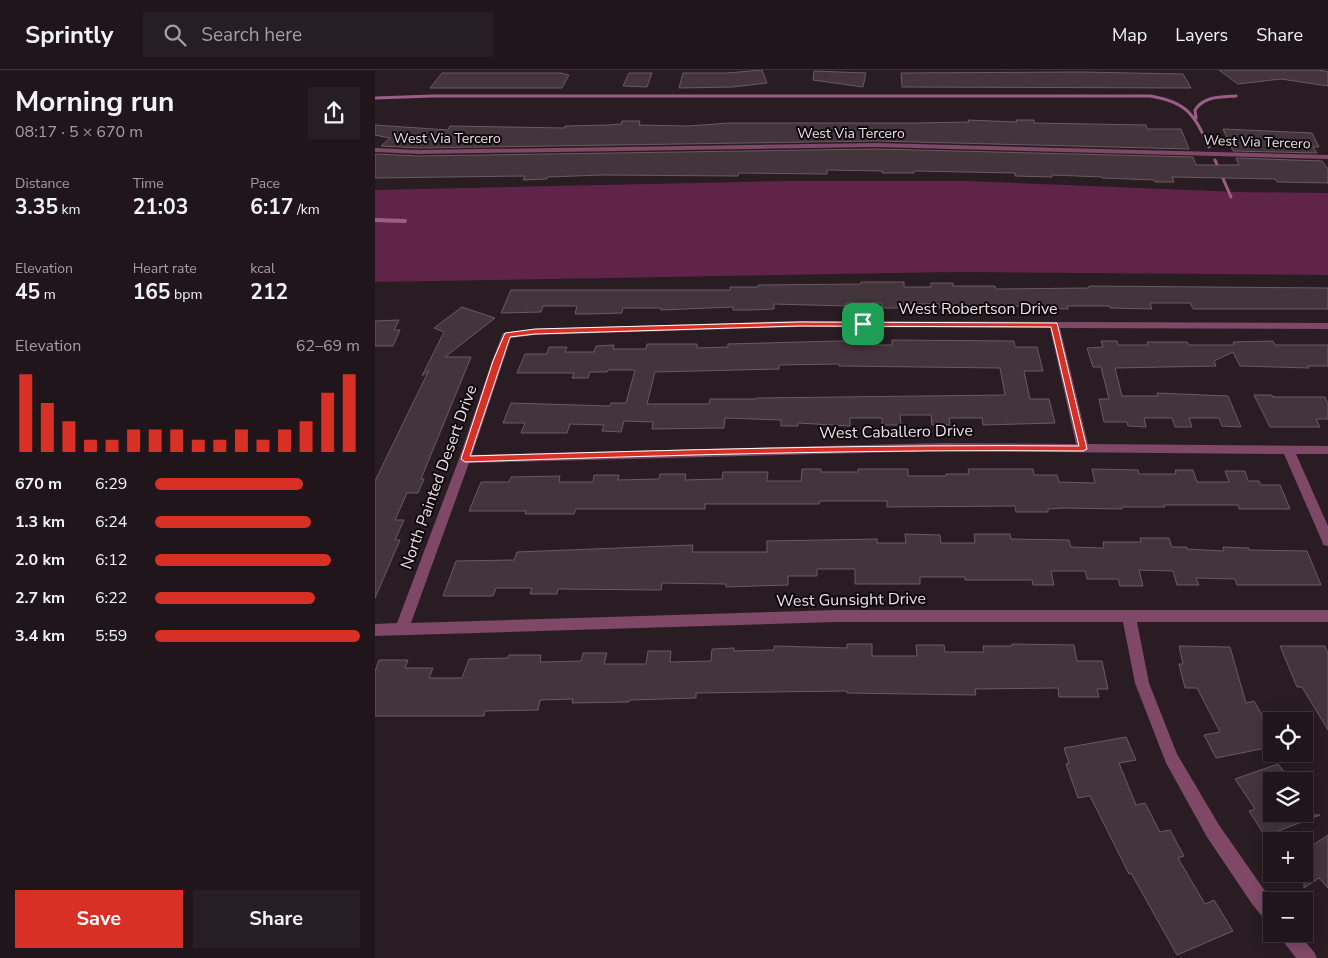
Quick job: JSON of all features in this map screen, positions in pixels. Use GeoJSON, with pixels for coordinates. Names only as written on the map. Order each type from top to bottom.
{"type":"FeatureCollection","features":[{"type":"Feature","properties":{"kind":"street","name":"West Via Tercero"},"geometry":{"type":"LineString","coordinates":[[375,150],[419,152],[876,145],[1328,157]]}},
{"type":"Feature","properties":{"kind":"street","name":"West Robertson Drive"},"geometry":{"type":"LineString","coordinates":[[507,335],[535,332],[799,324],[1328,326]]}},
{"type":"Feature","properties":{"kind":"street"},"geometry":{"type":"LineString","coordinates":[[1054,325],[1083,449]]}},
{"type":"Feature","properties":{"kind":"street","name":"North Painted Desert Drive"},"geometry":{"type":"LineString","coordinates":[[402,630],[465,459],[507,335]]}},
{"type":"Feature","properties":{"kind":"street","name":"West Caballero Drive"},"geometry":{"type":"LineString","coordinates":[[465,459],[943,447],[1328,450]]}},
{"type":"Feature","properties":{"kind":"street"},"geometry":{"type":"LineString","coordinates":[[1289,451],[1328,541]]}},
{"type":"Feature","properties":{"kind":"street","name":"West Gunsight Drive"},"geometry":{"type":"LineString","coordinates":[[375,630],[836,616],[1328,616]]}},
{"type":"Feature","properties":{"kind":"street"},"geometry":{"type":"LineString","coordinates":[[1129,616],[1142,683],[1171,758],[1213,831],[1263,905]]}},
{"type":"Feature","properties":{"kind":"street"},"geometry":{"type":"LineString","coordinates":[[1295,942],[1308,958]]}},
{"type":"Feature","properties":{"kind":"shaded area"},"geometry":{"type":"Polygon","coordinates":[[[789,181],[966,181],[1238,192],[1328,193],[1328,275],[955,272],[375,282],[375,190],[789,181]]]}},
{"type":"Feature","properties":{"kind":"building"},"geometry":{"type":"Polygon","coordinates":[[[762,70],[767,83],[733,87],[679,88],[683,73],[727,73],[762,70]]]}},
{"type":"Feature","properties":{"kind":"building"},"geometry":{"type":"Polygon","coordinates":[[[1219,70],[1319,70],[1328,72],[1328,86],[1281,79],[1238,84],[1219,70]]]}},
{"type":"Feature","properties":{"kind":"building"},"geometry":{"type":"Polygon","coordinates":[[[814,71],[866,73],[863,87],[813,80],[814,71]]]}},
{"type":"Feature","properties":{"kind":"building"},"geometry":{"type":"Polygon","coordinates":[[[1081,72],[1183,74],[1191,88],[902,87],[901,73],[1081,72]]]}},
{"type":"Feature","properties":{"kind":"building"},"geometry":{"type":"Polygon","coordinates":[[[442,73],[561,73],[569,75],[562,88],[430,88],[442,73]]]}},
{"type":"Feature","properties":{"kind":"building"},"geometry":{"type":"Polygon","coordinates":[[[629,73],[652,73],[647,87],[623,86],[629,73]]]}},
{"type":"Feature","properties":{"kind":"building"},"geometry":{"type":"Polygon","coordinates":[[[968,120],[1017,122],[1016,120],[1034,120],[1034,123],[1146,125],[1147,129],[1181,129],[1189,149],[876,141],[419,148],[381,146],[390,138],[375,135],[375,125],[448,130],[450,126],[565,128],[565,126],[621,124],[622,121],[640,121],[639,125],[688,126],[730,123],[969,122],[968,120]]]}},
{"type":"Feature","properties":{"kind":"building"},"geometry":{"type":"Polygon","coordinates":[[[1223,129],[1312,133],[1319,147],[1313,147],[1317,153],[1233,151],[1223,129]]]}},
{"type":"Feature","properties":{"kind":"building"},"geometry":{"type":"Polygon","coordinates":[[[876,149],[1193,157],[1196,165],[1239,165],[1236,158],[1322,161],[1328,169],[1328,183],[1277,182],[1275,179],[1172,177],[1174,182],[1155,182],[1154,180],[1102,177],[1015,176],[1015,173],[914,171],[914,173],[882,173],[882,171],[827,170],[827,174],[739,173],[738,176],[603,175],[523,180],[525,176],[375,178],[375,154],[419,156],[876,149]]]}},
{"type":"Feature","properties":{"kind":"building"},"geometry":{"type":"Polygon","coordinates":[[[861,282],[904,282],[904,287],[931,287],[931,283],[953,283],[953,286],[995,286],[996,289],[1089,288],[1089,286],[1328,288],[1328,309],[1193,309],[1190,303],[1150,303],[1152,309],[1110,308],[1110,306],[1067,306],[1068,309],[1029,308],[1029,306],[939,308],[939,304],[906,304],[906,308],[882,308],[882,303],[846,303],[846,306],[774,304],[774,309],[750,310],[733,310],[733,307],[661,310],[661,308],[623,308],[622,313],[590,314],[575,314],[577,306],[543,306],[541,312],[501,313],[511,290],[730,290],[730,287],[758,287],[758,285],[861,284],[861,282]]]}},
{"type":"Feature","properties":{"kind":"building"},"geometry":{"type":"Polygon","coordinates":[[[462,307],[495,318],[445,357],[471,357],[421,479],[424,479],[418,493],[407,493],[395,520],[404,520],[395,540],[400,540],[375,598],[375,481],[429,370],[422,376],[444,332],[434,328],[462,307]]]}},
{"type":"Feature","properties":{"kind":"building"},"geometry":{"type":"Polygon","coordinates":[[[399,320],[394,330],[400,330],[393,346],[375,346],[375,321],[399,320]]]}},
{"type":"Feature","properties":{"kind":"building"},"geometry":{"type":"Polygon","coordinates":[[[892,340],[1014,341],[1015,347],[1037,347],[1043,371],[1024,371],[1030,399],[1049,399],[1055,423],[983,425],[982,418],[949,418],[950,425],[932,425],[931,415],[900,415],[901,425],[882,425],[882,418],[850,418],[850,426],[798,423],[798,426],[781,426],[781,420],[725,418],[724,428],[652,429],[653,422],[624,421],[621,432],[602,431],[604,425],[570,424],[567,433],[521,433],[525,423],[503,423],[511,403],[610,406],[611,403],[626,403],[635,370],[590,372],[588,378],[572,378],[574,373],[517,373],[525,354],[547,354],[549,347],[567,347],[565,352],[594,352],[596,346],[614,345],[613,349],[646,349],[647,344],[697,344],[697,348],[728,347],[728,344],[860,341],[860,345],[892,345],[892,340]],[[839,364],[779,365],[779,369],[655,372],[647,404],[709,404],[710,399],[1005,395],[1000,368],[839,366],[839,364]]]}},
{"type":"Feature","properties":{"kind":"building"},"geometry":{"type":"Polygon","coordinates":[[[1101,341],[1117,341],[1118,345],[1148,345],[1147,342],[1187,342],[1189,345],[1234,345],[1233,342],[1273,341],[1275,345],[1328,345],[1328,366],[1308,366],[1309,368],[1240,366],[1233,352],[1214,361],[1216,366],[1115,368],[1122,396],[1158,396],[1157,393],[1228,396],[1241,427],[1222,426],[1219,418],[1189,418],[1192,427],[1175,427],[1172,418],[1144,418],[1146,427],[1128,426],[1127,422],[1104,422],[1099,399],[1109,399],[1101,367],[1093,367],[1087,348],[1103,347],[1101,341]]]}},
{"type":"Feature","properties":{"kind":"building"},"geometry":{"type":"Polygon","coordinates":[[[1254,395],[1325,397],[1328,404],[1328,419],[1316,419],[1320,427],[1270,427],[1254,395]]]}},
{"type":"Feature","properties":{"kind":"building"},"geometry":{"type":"Polygon","coordinates":[[[802,469],[821,469],[821,472],[858,472],[858,469],[908,469],[908,476],[946,476],[946,474],[969,474],[968,469],[1033,469],[1034,475],[1057,475],[1059,482],[1095,483],[1092,469],[1138,470],[1139,474],[1176,474],[1175,470],[1193,470],[1197,482],[1229,482],[1225,471],[1245,471],[1248,481],[1259,481],[1261,485],[1280,485],[1290,509],[1239,509],[1238,505],[1164,505],[1165,507],[1122,507],[1122,509],[1064,508],[1048,509],[1048,512],[1016,512],[1015,506],[887,507],[887,501],[820,501],[819,504],[705,504],[705,509],[576,509],[574,514],[525,514],[526,511],[469,511],[481,482],[509,482],[511,477],[560,476],[559,482],[593,482],[594,475],[619,475],[618,480],[659,479],[660,474],[686,474],[685,480],[722,479],[723,472],[768,472],[767,481],[801,481],[802,469]]]}},
{"type":"Feature","properties":{"kind":"building"},"geometry":{"type":"Polygon","coordinates":[[[905,534],[940,535],[941,543],[975,543],[974,534],[1010,534],[1011,539],[1069,540],[1071,547],[1104,548],[1103,542],[1141,542],[1140,538],[1169,538],[1172,547],[1187,547],[1187,549],[1224,551],[1223,547],[1249,548],[1249,550],[1307,551],[1321,585],[1237,585],[1235,579],[1196,578],[1199,585],[1177,585],[1173,571],[1139,570],[1143,586],[1120,586],[1118,579],[1087,579],[1085,571],[1051,571],[1054,585],[1033,585],[1032,580],[965,580],[965,577],[920,577],[920,584],[855,584],[855,569],[817,569],[817,576],[788,576],[788,585],[726,587],[726,584],[662,583],[661,590],[558,589],[557,594],[530,594],[532,588],[496,588],[493,596],[443,596],[456,561],[514,560],[517,552],[693,545],[692,552],[767,552],[767,541],[877,539],[877,543],[906,543],[905,534]]]}},
{"type":"Feature","properties":{"kind":"building"},"geometry":{"type":"Polygon","coordinates":[[[847,644],[872,644],[872,656],[917,656],[916,645],[944,645],[945,652],[984,652],[983,646],[1012,646],[1012,644],[1074,645],[1077,661],[1102,661],[1108,689],[1097,689],[1099,697],[1059,697],[1058,688],[975,689],[976,695],[847,693],[847,691],[696,693],[696,698],[630,700],[629,702],[572,703],[573,699],[540,700],[538,710],[485,711],[484,716],[375,716],[375,671],[379,660],[408,660],[405,668],[433,668],[429,678],[462,678],[469,659],[508,658],[509,655],[541,655],[540,662],[581,661],[583,653],[607,653],[604,664],[646,664],[648,651],[671,651],[670,662],[711,661],[712,649],[734,648],[734,651],[774,650],[774,646],[847,648],[847,644]]]}},
{"type":"Feature","properties":{"kind":"building"},"geometry":{"type":"Polygon","coordinates":[[[1179,646],[1230,647],[1246,703],[1254,701],[1263,717],[1263,749],[1216,758],[1204,735],[1220,732],[1197,688],[1185,688],[1179,664],[1183,664],[1179,646]]]}},
{"type":"Feature","properties":{"kind":"building"},"geometry":{"type":"Polygon","coordinates":[[[1280,646],[1325,646],[1328,654],[1328,730],[1302,687],[1297,687],[1280,646]]]}},
{"type":"Feature","properties":{"kind":"building"},"geometry":{"type":"Polygon","coordinates":[[[1126,737],[1136,760],[1119,763],[1136,805],[1145,803],[1160,832],[1170,830],[1184,856],[1178,858],[1205,904],[1214,900],[1233,931],[1177,955],[1131,873],[1129,874],[1090,796],[1078,798],[1066,764],[1069,763],[1064,748],[1126,737]]]}},
{"type":"Feature","properties":{"kind":"building"},"geometry":{"type":"Polygon","coordinates":[[[1278,764],[1284,772],[1263,772],[1263,822],[1302,822],[1275,832],[1263,833],[1249,811],[1255,809],[1235,779],[1278,764]]]}},
{"type":"Feature","properties":{"kind":"building"},"geometry":{"type":"Polygon","coordinates":[[[1328,835],[1328,888],[1319,878],[1313,882],[1313,845],[1328,835]]]}},
{"type":"Feature","properties":{"kind":"building"},"geometry":{"type":"Polygon","coordinates":[[[1304,882],[1313,882],[1304,888],[1304,882]]]}},
{"type":"Feature","properties":{"kind":"waterway"},"geometry":{"type":"LineString","coordinates":[[375,98],[433,96],[1150,96],[1173,102],[1188,111],[1199,126],[1209,147]]}},
{"type":"Feature","properties":{"kind":"waterway"},"geometry":{"type":"LineString","coordinates":[[1196,118],[1195,110],[1203,102],[1213,98],[1236,96]]}},
{"type":"Feature","properties":{"kind":"waterway"},"geometry":{"type":"LineString","coordinates":[[1215,160],[1231,197]]}},
{"type":"Feature","properties":{"kind":"waterway"},"geometry":{"type":"LineString","coordinates":[[390,221],[375,220],[405,221]]}},
{"type":"Feature","properties":{"kind":"route"},"geometry":{"type":"LineString","coordinates":[[799,324],[863,324],[1054,325],[1083,449],[943,447],[465,459],[507,335],[535,332],[799,324]]}}]}
